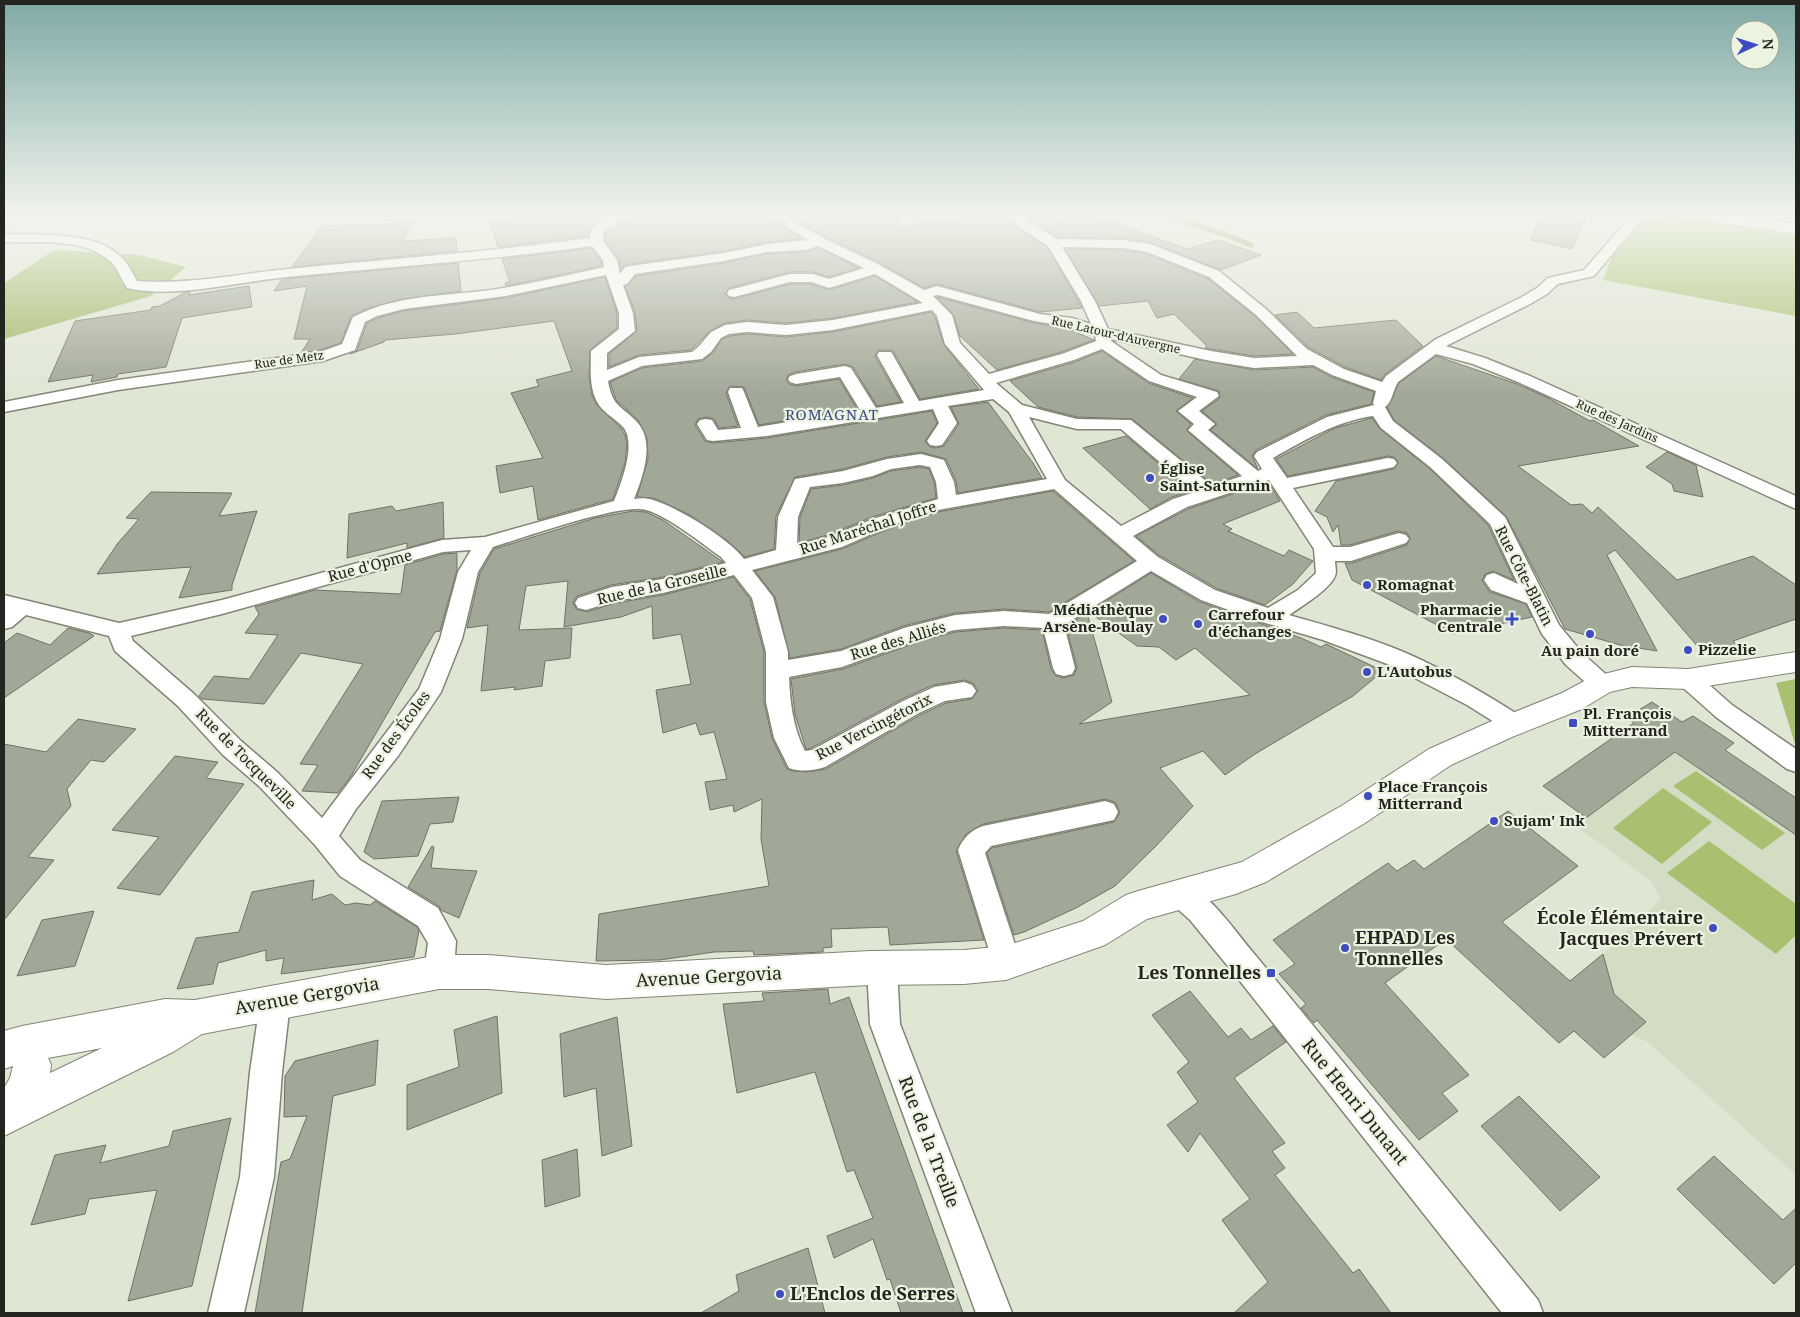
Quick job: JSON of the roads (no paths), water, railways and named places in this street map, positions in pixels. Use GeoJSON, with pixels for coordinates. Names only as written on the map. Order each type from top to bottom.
{"type":"FeatureCollection","features":[{"type":"Feature","properties":{"kind":"main road"},"geometry":{"type":"LineString","coordinates":[[1197,890],[1254,872],[1354,814],[1440,757],[1572,701],[1602,684],[1632,677],[1688,679],[1796,662]]}},
{"type":"Feature","properties":{"kind":"main road","name":"Avenue Gergovia"},"geometry":{"type":"LineString","coordinates":[[13,1047],[165,1017],[195,1018],[439,972],[488,972],[606,982],[882,968],[964,967],[1006,963],[1093,934],[1138,906],[1197,890]]}},
{"type":"Feature","properties":{"kind":"main road","name":"Avenue Gergovia"},"geometry":{"type":"LineString","coordinates":[[7,1115],[160,1039],[195,1018]]}},
{"type":"Feature","properties":{"kind":"main road"},"geometry":{"type":"LineString","coordinates":[[7,1115],[28,1086],[32,1065],[13,1047]]}},
{"type":"Feature","properties":{"kind":"street"},"geometry":{"type":"LineString","coordinates":[[124,273],[132,285],[150,287],[194,285],[284,273]]}},
{"type":"Feature","properties":{"kind":"street"},"geometry":{"type":"LineString","coordinates":[[612,273],[626,312],[627,332],[599,351],[599,379],[608,406],[634,429],[637,446],[632,479],[622,505]]}},
{"type":"Feature","properties":{"kind":"street"},"geometry":{"type":"LineString","coordinates":[[613,277],[622,281],[627,273]]}},
{"type":"Feature","properties":{"kind":"street"},"geometry":{"type":"LineString","coordinates":[[734,293],[790,278],[813,278],[829,284],[861,273]]}},
{"type":"Feature","properties":{"kind":"street"},"geometry":{"type":"LineString","coordinates":[[883,273],[929,300],[944,315],[952,344],[991,387],[1016,409],[1058,483],[1151,562],[1208,596],[1270,617],[1330,634],[1398,659],[1475,699],[1514,724]]}},
{"type":"Feature","properties":{"kind":"street"},"geometry":{"type":"LineString","coordinates":[[1071,273],[1088,302],[1103,338],[1155,378],[1211,396],[1187,411],[1206,424],[1198,430],[1270,478]]}},
{"type":"Feature","properties":{"kind":"street"},"geometry":{"type":"LineString","coordinates":[[1213,273],[1261,312],[1301,352],[1352,378],[1385,389]]}},
{"type":"Feature","properties":{"kind":"street"},"geometry":{"type":"LineString","coordinates":[[1270,617],[1305,595],[1326,575],[1324,551],[1270,478],[1263,456],[1313,429],[1360,412],[1378,410],[1385,389],[1392,379],[1442,342],[1525,301],[1553,281],[1590,273]]}},
{"type":"Feature","properties":{"kind":"street","name":"Rue de Metz"},"geometry":{"type":"LineString","coordinates":[[4,407],[118,385],[323,356],[349,346],[358,320],[376,311],[404,305],[613,277]]}},
{"type":"Feature","properties":{"kind":"street","name":"Rue Latour-d'Auvergne"},"geometry":{"type":"LineString","coordinates":[[599,379],[639,362],[696,356],[705,349],[716,335],[725,330],[747,326],[786,330],[833,325],[929,300],[937,290],[1039,318],[1072,323],[1103,338],[1248,362],[1314,360]]}},
{"type":"Feature","properties":{"kind":"street"},"geometry":{"type":"LineString","coordinates":[[706,424],[712,436],[759,431],[938,402],[991,387],[1068,357],[1103,338]]}},
{"type":"Feature","properties":{"kind":"street","name":"Rue des Jardins"},"geometry":{"type":"LineString","coordinates":[[1434,348],[1479,361],[1524,379],[1796,503]]}},
{"type":"Feature","properties":{"kind":"street"},"geometry":{"type":"LineString","coordinates":[[885,355],[913,406]]}},
{"type":"Feature","properties":{"kind":"street"},"geometry":{"type":"LineString","coordinates":[[796,379],[844,371],[870,412]]}},
{"type":"Feature","properties":{"kind":"street"},"geometry":{"type":"LineString","coordinates":[[736,392],[759,431]]}},
{"type":"Feature","properties":{"kind":"street"},"geometry":{"type":"LineString","coordinates":[[936,441],[948,423],[938,402]]}},
{"type":"Feature","properties":{"kind":"street"},"geometry":{"type":"LineString","coordinates":[[1016,409],[1078,424],[1125,424],[1210,494]]}},
{"type":"Feature","properties":{"kind":"street","name":"Rue Côte-Blatin"},"geometry":{"type":"LineString","coordinates":[[1378,410],[1387,424],[1436,463],[1498,521],[1550,629],[1574,659],[1602,684]]}},
{"type":"Feature","properties":{"kind":"street"},"geometry":{"type":"LineString","coordinates":[[786,555],[788,517],[802,483],[843,477],[866,472],[887,464],[921,459],[938,464],[945,482],[948,503]]}},
{"type":"Feature","properties":{"kind":"street"},"geometry":{"type":"LineString","coordinates":[[1119,535],[1180,503],[1210,494],[1270,478],[1388,463]]}},
{"type":"Feature","properties":{"kind":"street","name":"Rue Maréchal Joffre"},"geometry":{"type":"LineString","coordinates":[[738,567],[835,542],[883,522],[935,505],[1058,483]]}},
{"type":"Feature","properties":{"kind":"street","name":"Rue Vercingétorix"},"geometry":{"type":"LineString","coordinates":[[622,505],[648,504],[675,517],[728,552],[762,597],[777,652],[778,702],[786,738],[798,760],[816,760],[910,707],[942,693],[964,691]]}},
{"type":"Feature","properties":{"kind":"street","name":"Rue d'Opme"},"geometry":{"type":"LineString","coordinates":[[119,631],[222,607],[442,546],[486,543],[594,511],[622,505]]}},
{"type":"Feature","properties":{"kind":"street"},"geometry":{"type":"LineString","coordinates":[[1324,551],[1350,554],[1399,539]]}},
{"type":"Feature","properties":{"kind":"street","name":"Rue des Écoles"},"geometry":{"type":"LineString","coordinates":[[324,837],[347,802],[390,749],[429,692],[451,639],[468,572],[486,543]]}},
{"type":"Feature","properties":{"kind":"street"},"geometry":{"type":"LineString","coordinates":[[1064,668],[1052,622],[1151,562]]}},
{"type":"Feature","properties":{"kind":"street","name":"Rue de la Groseille"},"geometry":{"type":"LineString","coordinates":[[586,603],[612,594],[663,586],[738,567]]}},
{"type":"Feature","properties":{"kind":"street"},"geometry":{"type":"LineString","coordinates":[[1494,580],[1498,585],[1534,598]]}},
{"type":"Feature","properties":{"kind":"street"},"geometry":{"type":"LineString","coordinates":[[10,610],[119,631]]}},
{"type":"Feature","properties":{"kind":"street","name":"Rue des Alliés"},"geometry":{"type":"LineString","coordinates":[[778,670],[831,662],[878,648],[924,630],[972,621],[1026,618],[1052,622]]}},
{"type":"Feature","properties":{"kind":"street","name":"Rue de Tocqueville"},"geometry":{"type":"LineString","coordinates":[[119,631],[123,645],[186,700],[232,748],[268,779],[324,837],[350,868],[428,917],[442,940],[439,972]]}},
{"type":"Feature","properties":{"kind":"street"},"geometry":{"type":"LineString","coordinates":[[1688,679],[1724,711],[1796,762]]}},
{"type":"Feature","properties":{"kind":"street"},"geometry":{"type":"LineString","coordinates":[[1006,963],[971,850],[983,837],[1105,812]]}},
{"type":"Feature","properties":{"kind":"street","name":"Rue Henri Dunant"},"geometry":{"type":"LineString","coordinates":[[1197,890],[1200,910],[1526,1313]]}},
{"type":"Feature","properties":{"kind":"street","name":"Rue de la Treille"},"geometry":{"type":"LineString","coordinates":[[882,968],[885,1024],[994,1313]]}},
{"type":"Feature","properties":{"kind":"street"},"geometry":{"type":"LineString","coordinates":[[226,1313],[257,1178],[266,1072],[275,1003]]}},
{"type":"Feature","properties":{"kind":"place","name":"Église Saint-Saturnin"},"geometry":{"type":"Point","coordinates":[1150,478]}},
{"type":"Feature","properties":{"kind":"place","name":"Romagnat"},"geometry":{"type":"Point","coordinates":[1367,585]}},
{"type":"Feature","properties":{"kind":"place","name":"Médiathèque Arsène-Boulay"},"geometry":{"type":"Point","coordinates":[1163,619]}},
{"type":"Feature","properties":{"kind":"place","name":"Pharmacie Centrale"},"geometry":{"type":"Point","coordinates":[1512,619]}},
{"type":"Feature","properties":{"kind":"place","name":"Carrefour d'échanges"},"geometry":{"type":"Point","coordinates":[1198,624]}},
{"type":"Feature","properties":{"kind":"place","name":"Au pain doré"},"geometry":{"type":"Point","coordinates":[1590,634]}},
{"type":"Feature","properties":{"kind":"place","name":"Pizzelie"},"geometry":{"type":"Point","coordinates":[1688,650]}},
{"type":"Feature","properties":{"kind":"place","name":"L'Autobus"},"geometry":{"type":"Point","coordinates":[1367,672]}},
{"type":"Feature","properties":{"kind":"place","name":"Pl. François Mitterrand"},"geometry":{"type":"Point","coordinates":[1573,723]}},
{"type":"Feature","properties":{"kind":"place","name":"Place François Mitterrand"},"geometry":{"type":"Point","coordinates":[1368,796]}},
{"type":"Feature","properties":{"kind":"place","name":"Sujam' Ink"},"geometry":{"type":"Point","coordinates":[1494,821]}},
{"type":"Feature","properties":{"kind":"place","name":"École Élémentaire Jacques Prévert"},"geometry":{"type":"Point","coordinates":[1713,928]}},
{"type":"Feature","properties":{"kind":"place","name":"EHPAD Les Tonnelles"},"geometry":{"type":"Point","coordinates":[1345,948]}},
{"type":"Feature","properties":{"kind":"place","name":"Les Tonnelles"},"geometry":{"type":"Point","coordinates":[1271,973]}},
{"type":"Feature","properties":{"kind":"place","name":"L'Enclos de Serres"},"geometry":{"type":"Point","coordinates":[780,1294]}},
{"type":"Feature","properties":{"kind":"district","name":"ROMAGNAT"},"geometry":{"type":"Point","coordinates":[832,415]}}]}
